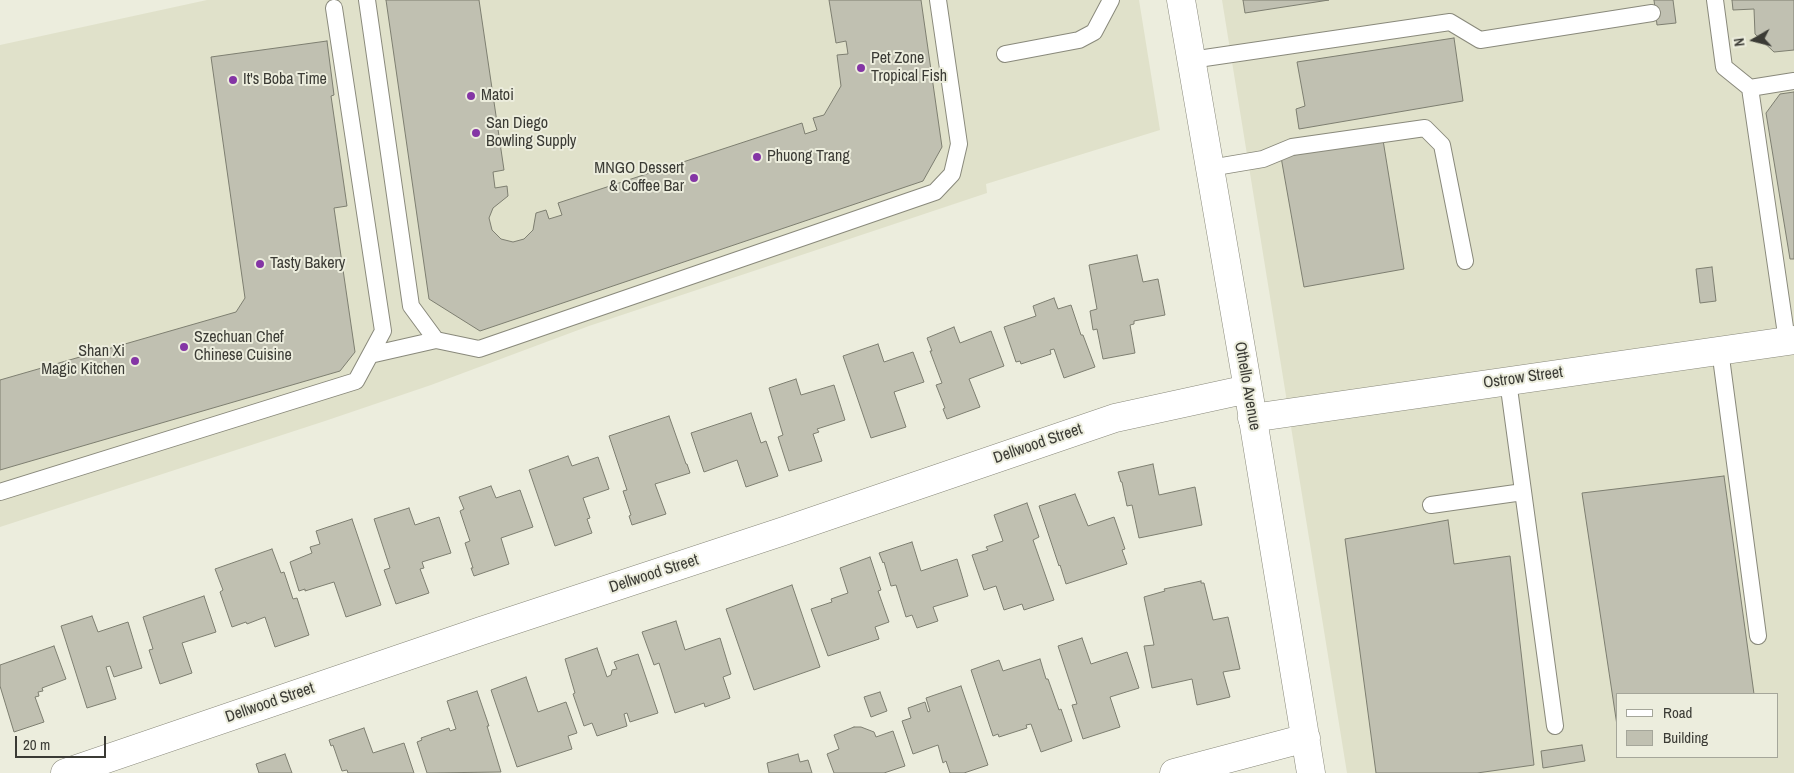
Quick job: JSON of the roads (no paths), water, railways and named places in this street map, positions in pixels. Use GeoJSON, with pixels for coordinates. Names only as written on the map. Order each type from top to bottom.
{"type":"FeatureCollection","features":[{"type":"Feature","properties":{"kind":"street","name":"Othello Avenue"},"geometry":{"type":"LineString","coordinates":[[1181,0],[1248,389],[1311,773]]}},
{"type":"Feature","properties":{"kind":"street","name":"Ostrow Street"},"geometry":{"type":"LineString","coordinates":[[1252,418],[1791,340]]}},
{"type":"Feature","properties":{"kind":"street","name":"Dellwood Street"},"geometry":{"type":"LineString","coordinates":[[65,773],[1115,418],[1248,389]]}},
{"type":"Feature","properties":{"kind":"street"},"geometry":{"type":"LineString","coordinates":[[1174,773],[1306,738]]}},
{"type":"Feature","properties":{"kind":"lane"},"geometry":{"type":"LineString","coordinates":[[367,0],[411,306],[436,340]]}},
{"type":"Feature","properties":{"kind":"lane"},"geometry":{"type":"LineString","coordinates":[[370,355],[436,340],[479,350],[935,192],[952,174],[959,144],[938,0]]}},
{"type":"Feature","properties":{"kind":"lane"},"geometry":{"type":"LineString","coordinates":[[1005,54],[1079,40],[1094,32],[1111,0]]}},
{"type":"Feature","properties":{"kind":"lane"},"geometry":{"type":"LineString","coordinates":[[1716,0],[1724,67],[1750,88],[1791,340]]}},
{"type":"Feature","properties":{"kind":"lane"},"geometry":{"type":"LineString","coordinates":[[0,492],[356,381],[383,331],[334,8]]}},
{"type":"Feature","properties":{"kind":"lane"},"geometry":{"type":"LineString","coordinates":[[1191,60],[1450,22],[1480,40],[1652,13]]}},
{"type":"Feature","properties":{"kind":"lane"},"geometry":{"type":"LineString","coordinates":[[1750,88],[1794,81]]}},
{"type":"Feature","properties":{"kind":"lane"},"geometry":{"type":"LineString","coordinates":[[1210,168],[1263,159],[1292,147],[1425,128],[1442,145],[1465,261]]}},
{"type":"Feature","properties":{"kind":"lane"},"geometry":{"type":"LineString","coordinates":[[1720,350],[1758,636]]}},
{"type":"Feature","properties":{"kind":"lane"},"geometry":{"type":"LineString","coordinates":[[1508,380],[1556,726]]}},
{"type":"Feature","properties":{"kind":"lane"},"geometry":{"type":"LineString","coordinates":[[1431,505],[1523,492]]}},
{"type":"Feature","properties":{"kind":"place","name":"Pet Zone Tropical Fish"},"geometry":{"type":"Point","coordinates":[861,68]}},
{"type":"Feature","properties":{"kind":"place","name":"It's Boba Time"},"geometry":{"type":"Point","coordinates":[233,80]}},
{"type":"Feature","properties":{"kind":"place","name":"Matoi"},"geometry":{"type":"Point","coordinates":[471,96]}},
{"type":"Feature","properties":{"kind":"place","name":"San Diego Bowling Supply"},"geometry":{"type":"Point","coordinates":[476,133]}},
{"type":"Feature","properties":{"kind":"place","name":"Phuong Trang"},"geometry":{"type":"Point","coordinates":[757,157]}},
{"type":"Feature","properties":{"kind":"place","name":"MNGO Dessert & Coffee Bar"},"geometry":{"type":"Point","coordinates":[694,178]}},
{"type":"Feature","properties":{"kind":"place","name":"Tasty Bakery"},"geometry":{"type":"Point","coordinates":[260,264]}},
{"type":"Feature","properties":{"kind":"place","name":"Szechuan Chef Chinese Cuisine"},"geometry":{"type":"Point","coordinates":[184,347]}},
{"type":"Feature","properties":{"kind":"place","name":"Shan Xi Magic Kitchen"},"geometry":{"type":"Point","coordinates":[135,361]}}]}
